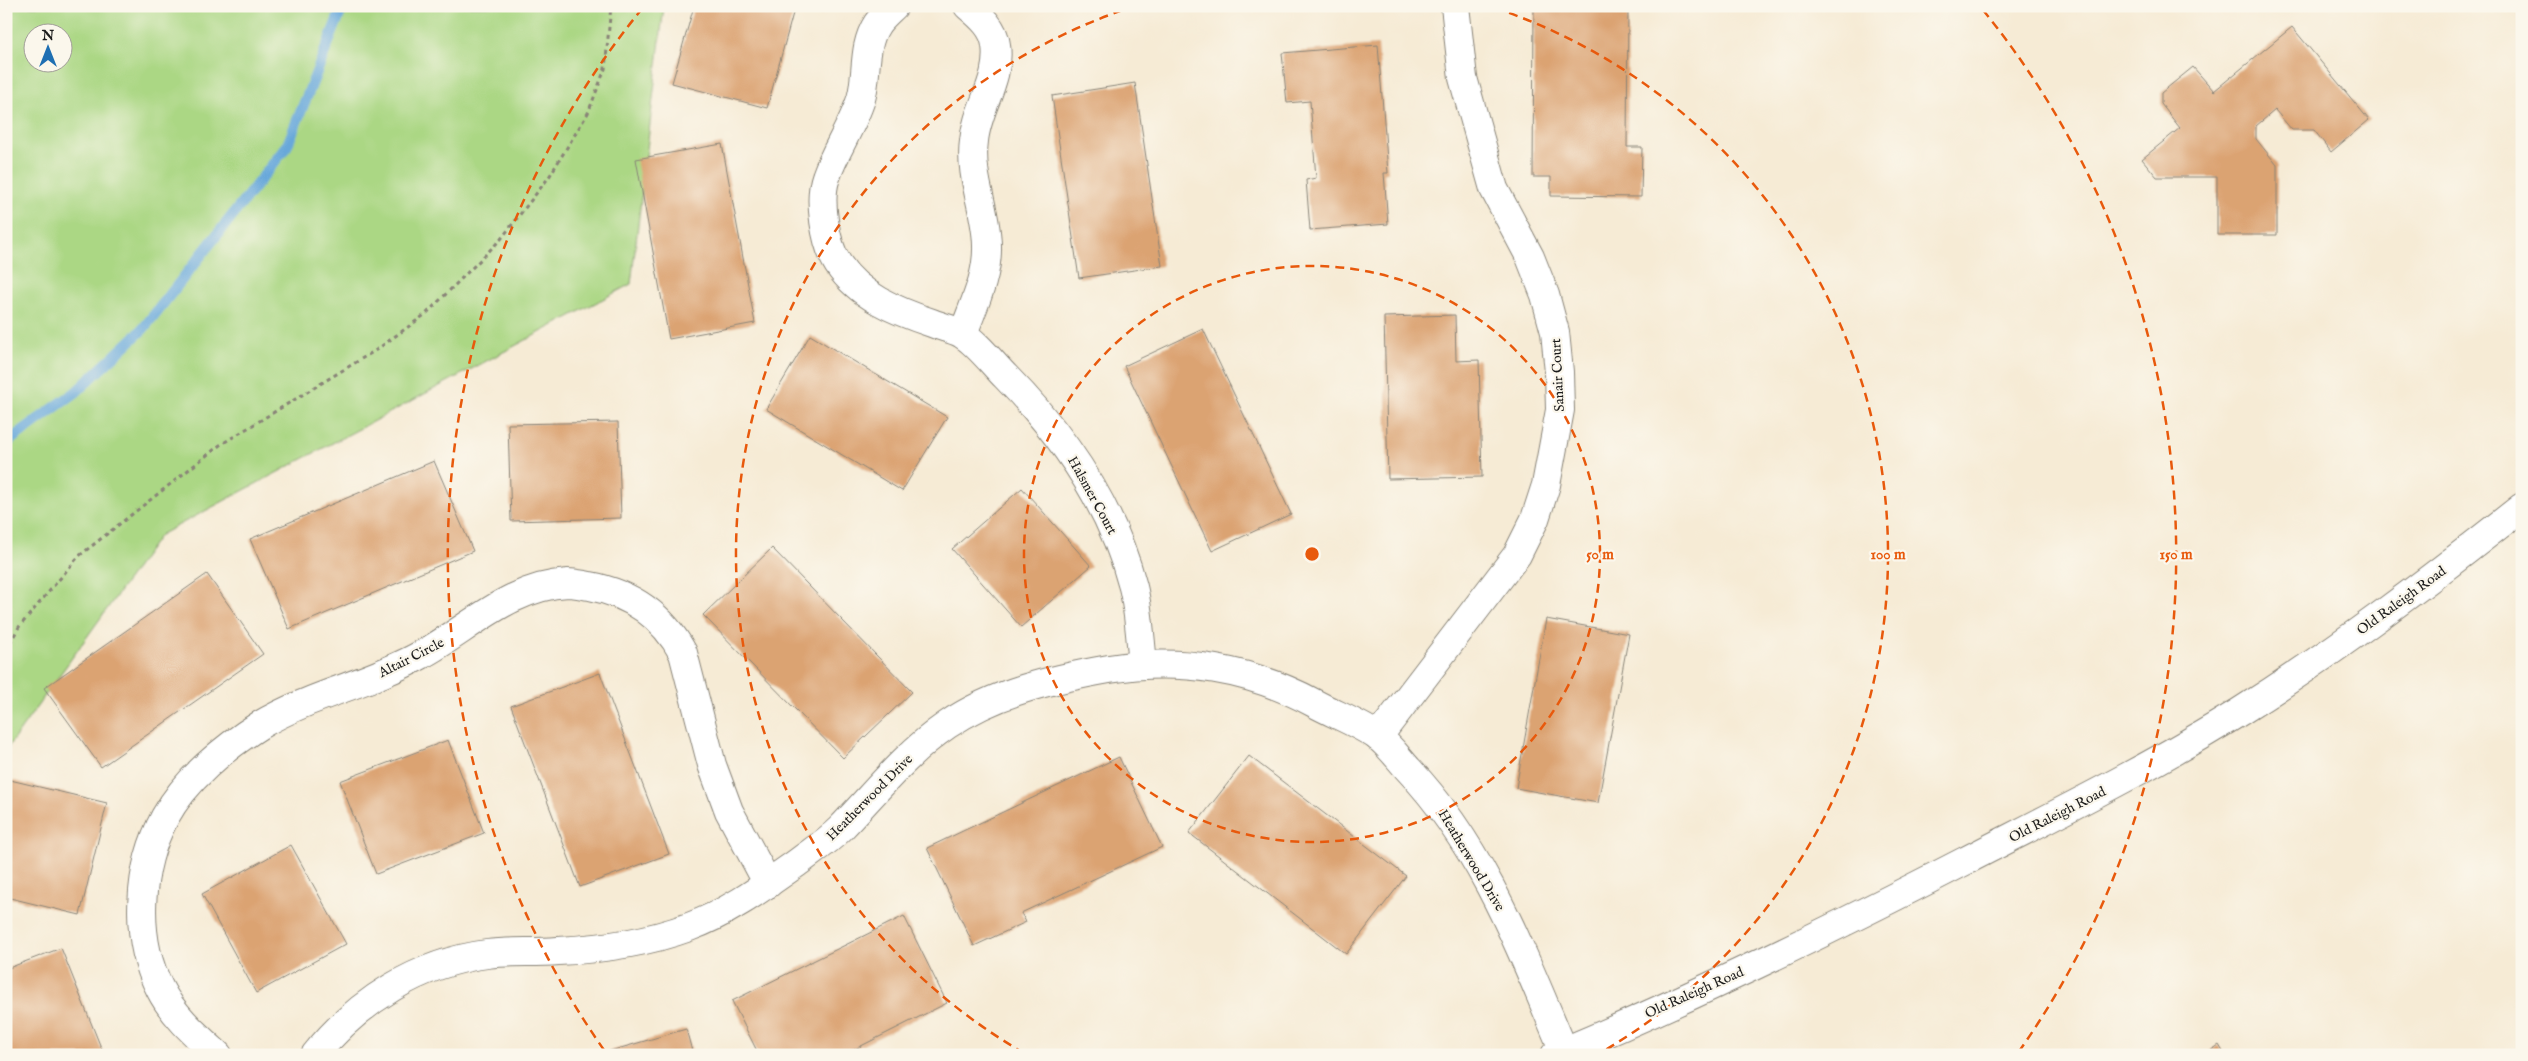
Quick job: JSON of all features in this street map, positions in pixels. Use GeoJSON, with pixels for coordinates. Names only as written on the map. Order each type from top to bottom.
{"type":"FeatureCollection","features":[{"type":"Feature","properties":{"kind":"street","name":"Halsmer Court"},"geometry":{"type":"LineString","coordinates":[[894,6],[877,24],[866,53],[863,92],[854,122],[825,178],[823,210],[827,236],[836,262],[854,284],[878,300],[915,317],[963,334],[1014,385],[1077,461],[1102,504],[1118,541],[1133,588],[1143,663]]}},
{"type":"Feature","properties":{"kind":"street"},"geometry":{"type":"LineString","coordinates":[[963,334],[983,280],[988,247],[985,224],[975,185],[974,141],[998,69],[996,44],[990,29],[986,22],[968,6]]}},
{"type":"Feature","properties":{"kind":"street","name":"Sanair Court"},"geometry":{"type":"LineString","coordinates":[[1378,737],[1517,555],[1535,519],[1546,485],[1560,410],[1555,332],[1545,295],[1530,257],[1494,189],[1463,78],[1455,6]]}},
{"type":"Feature","properties":{"kind":"street","name":"Old Raleigh Road"},"geometry":{"type":"LineString","coordinates":[[1560,1053],[1821,935],[2090,797],[2193,739],[2244,709],[2330,651],[2435,576],[2522,507]]}},
{"type":"Feature","properties":{"kind":"street","name":"Altair Circle"},"geometry":{"type":"LineString","coordinates":[[218,1055],[177,1015],[160,988],[148,958],[143,930],[142,902],[154,845],[165,817],[179,797],[203,771],[260,726],[298,705],[370,678],[418,657],[512,597],[541,586],[570,583],[603,588],[633,599],[656,616],[675,638],[683,653],[712,766],[729,811],[768,884]]}},
{"type":"Feature","properties":{"kind":"street","name":"Heatherwood Drive"},"geometry":{"type":"LineString","coordinates":[[315,1055],[354,1014],[385,991],[426,970],[458,960],[490,954],[598,948],[636,941],[689,927],[731,907],[768,884],[837,832],[895,767],[947,725],[1010,693],[1062,677],[1143,663],[1188,665],[1265,680],[1298,694],[1378,737],[1416,778],[1451,821],[1496,896],[1560,1053]]}},
{"type":"Feature","properties":{"kind":"path"},"geometry":{"type":"LineString","coordinates":[[6,650],[19,627],[79,556],[220,445],[376,350],[426,314],[501,239],[548,176],[588,113],[605,69],[611,6]]}},
{"type":"Feature","properties":{"kind":"green space"},"geometry":{"type":"Polygon","coordinates":[[[6,6],[664,6],[631,284],[160,535],[6,750],[6,6]]]}},
{"type":"Feature","properties":{"kind":"building"},"geometry":{"type":"Polygon","coordinates":[[[694,6],[795,6],[767,108],[672,83],[694,6]]]}},
{"type":"Feature","properties":{"kind":"building"},"geometry":{"type":"Polygon","coordinates":[[[1534,6],[1628,6],[1627,147],[1642,147],[1641,197],[1551,196],[1551,177],[1533,177],[1534,6]]]}},
{"type":"Feature","properties":{"kind":"building"},"geometry":{"type":"Polygon","coordinates":[[[2292,27],[2369,120],[2331,152],[2314,130],[2292,130],[2275,110],[2256,126],[2256,139],[2277,165],[2277,235],[2217,235],[2217,177],[2157,177],[2142,159],[2180,128],[2161,104],[2161,93],[2193,67],[2214,91],[2292,27]]]}},
{"type":"Feature","properties":{"kind":"building"},"geometry":{"type":"Polygon","coordinates":[[[1378,45],[1388,173],[1384,173],[1388,224],[1310,230],[1306,180],[1316,178],[1310,101],[1287,103],[1282,53],[1378,45]]]}},
{"type":"Feature","properties":{"kind":"building"},"geometry":{"type":"Polygon","coordinates":[[[1135,83],[1162,266],[1079,278],[1052,96],[1135,83]]]}},
{"type":"Feature","properties":{"kind":"building"},"geometry":{"type":"Polygon","coordinates":[[[722,144],[755,323],[669,339],[636,159],[722,144]]]}},
{"type":"Feature","properties":{"kind":"building"},"geometry":{"type":"Polygon","coordinates":[[[1455,315],[1456,361],[1479,360],[1482,477],[1388,479],[1384,317],[1455,315]]]}},
{"type":"Feature","properties":{"kind":"building"},"geometry":{"type":"Polygon","coordinates":[[[1203,329],[1291,514],[1212,551],[1124,366],[1203,329]]]}},
{"type":"Feature","properties":{"kind":"building"},"geometry":{"type":"Polygon","coordinates":[[[810,335],[947,417],[902,491],[766,409],[810,335]]]}},
{"type":"Feature","properties":{"kind":"building"},"geometry":{"type":"Polygon","coordinates":[[[618,422],[621,518],[511,521],[508,424],[618,422]]]}},
{"type":"Feature","properties":{"kind":"building"},"geometry":{"type":"Polygon","coordinates":[[[434,461],[473,551],[289,629],[250,539],[434,461]]]}},
{"type":"Feature","properties":{"kind":"building"},"geometry":{"type":"Polygon","coordinates":[[[1022,488],[1091,566],[1021,627],[952,549],[1022,488]]]}},
{"type":"Feature","properties":{"kind":"building"},"geometry":{"type":"Polygon","coordinates":[[[772,548],[912,692],[843,758],[703,615],[772,548]]]}},
{"type":"Feature","properties":{"kind":"building"},"geometry":{"type":"Polygon","coordinates":[[[207,574],[263,654],[101,767],[44,688],[207,574]]]}},
{"type":"Feature","properties":{"kind":"building"},"geometry":{"type":"Polygon","coordinates":[[[1546,619],[1629,634],[1598,803],[1516,788],[1546,619]]]}},
{"type":"Feature","properties":{"kind":"building"},"geometry":{"type":"Polygon","coordinates":[[[600,673],[669,854],[580,887],[511,706],[600,673]]]}},
{"type":"Feature","properties":{"kind":"building"},"geometry":{"type":"Polygon","coordinates":[[[448,740],[484,833],[376,874],[340,781],[448,740]]]}},
{"type":"Feature","properties":{"kind":"building"},"geometry":{"type":"Polygon","coordinates":[[[1249,756],[1406,876],[1346,954],[1189,833],[1249,756]]]}},
{"type":"Feature","properties":{"kind":"building"},"geometry":{"type":"Polygon","coordinates":[[[1119,757],[1162,847],[1021,913],[1026,922],[974,946],[927,848],[1119,757]]]}},
{"type":"Feature","properties":{"kind":"building"},"geometry":{"type":"Polygon","coordinates":[[[6,779],[107,803],[80,915],[6,897],[6,779]]]}},
{"type":"Feature","properties":{"kind":"building"},"geometry":{"type":"Polygon","coordinates":[[[291,845],[346,944],[256,993],[202,894],[291,845]]]}},
{"type":"Feature","properties":{"kind":"building"},"geometry":{"type":"Polygon","coordinates":[[[904,916],[947,1003],[843,1055],[759,1055],[732,1001],[904,916]]]}},
{"type":"Feature","properties":{"kind":"building"},"geometry":{"type":"Polygon","coordinates":[[[61,948],[104,1055],[6,1055],[6,969],[61,948]]]}},
{"type":"Feature","properties":{"kind":"building"},"geometry":{"type":"Polygon","coordinates":[[[686,1029],[693,1055],[600,1055],[600,1054],[686,1029]]]}},
{"type":"Feature","properties":{"kind":"building"},"geometry":{"type":"Polygon","coordinates":[[[2219,1045],[2225,1055],[2204,1055],[2219,1045]]]}},
{"type":"Feature","properties":{"kind":"waterway"},"geometry":{"type":"LineString","coordinates":[[6,443],[76,392],[143,329],[287,146],[343,6]]}}]}
